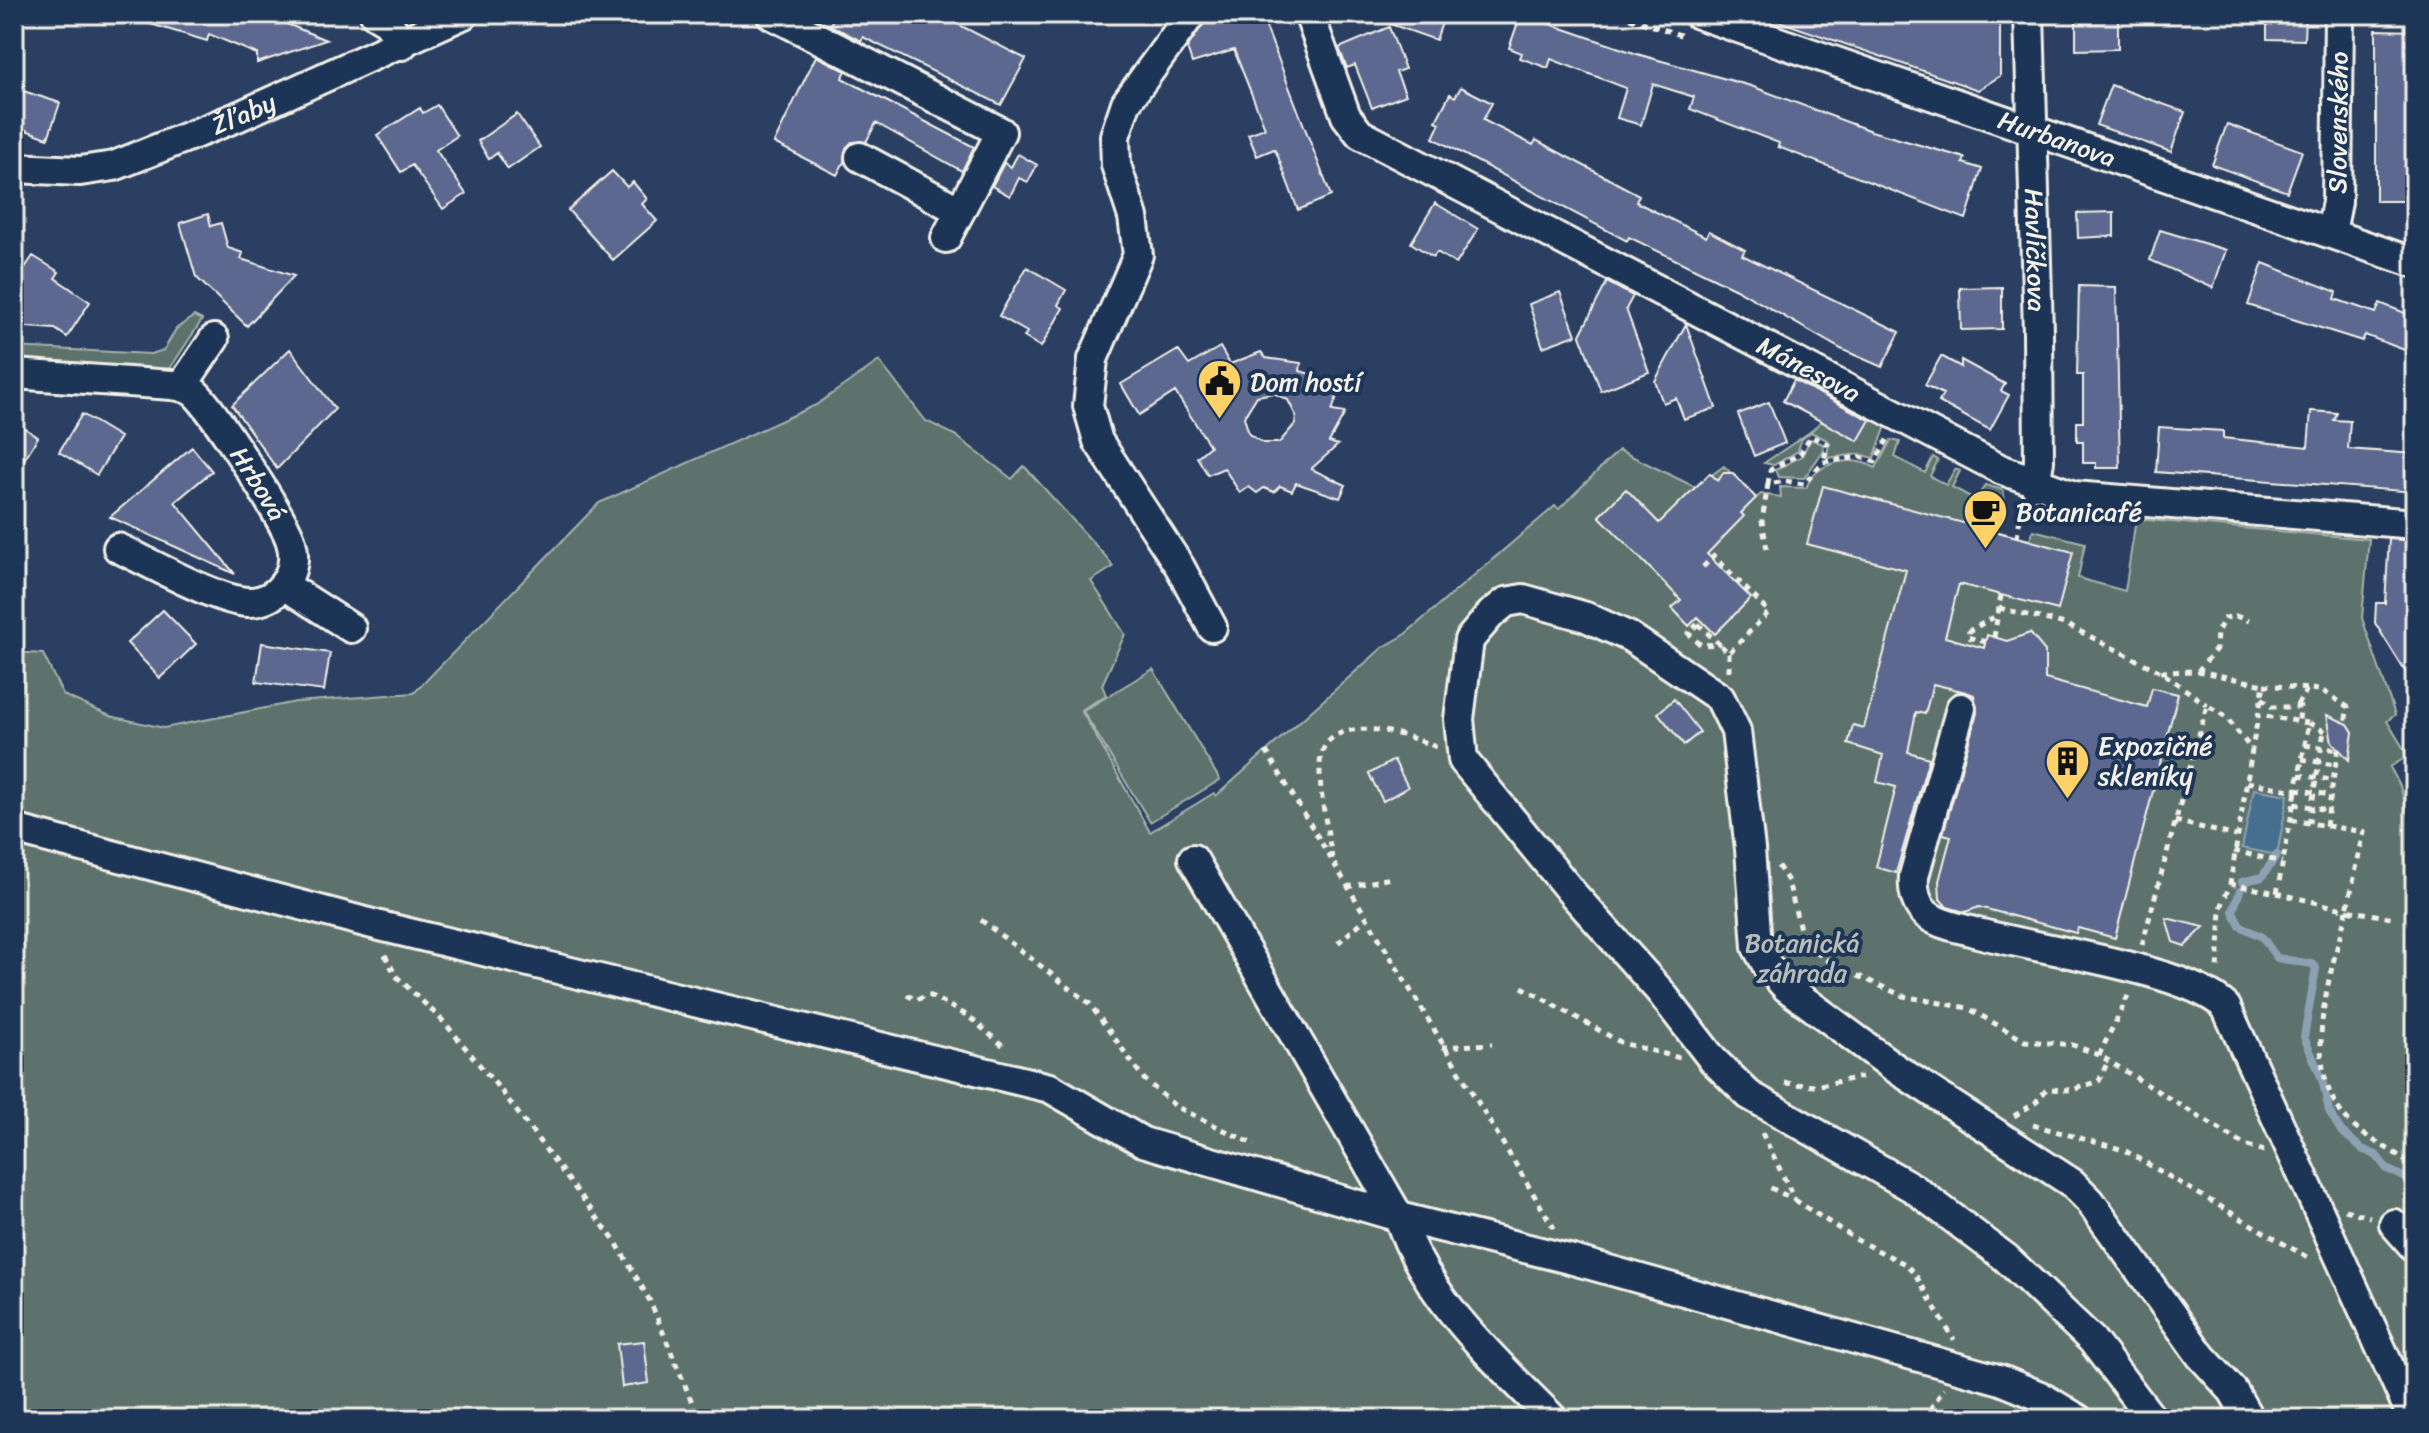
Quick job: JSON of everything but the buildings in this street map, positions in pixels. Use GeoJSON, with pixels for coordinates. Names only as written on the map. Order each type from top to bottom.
{"type":"FeatureCollection","features":[{"type":"Feature","properties":{"kind":"street"},"geometry":{"type":"LineString","coordinates":[[375,14],[388,22],[402,45]]}},
{"type":"Feature","properties":{"kind":"street","name":"Žľaby"},"geometry":{"type":"LineString","coordinates":[[14,168],[80,171],[114,166],[402,45],[464,14]]}},
{"type":"Feature","properties":{"kind":"street"},"geometry":{"type":"LineString","coordinates":[[771,14],[1001,132],[946,238]]}},
{"type":"Feature","properties":{"kind":"street"},"geometry":{"type":"LineString","coordinates":[[1191,14],[1126,103],[1115,136],[1116,165],[1138,236],[1138,255],[1093,359],[1088,406],[1098,441],[1180,567],[1212,627]]}},
{"type":"Feature","properties":{"kind":"street","name":"Mánesova"},"geometry":{"type":"LineString","coordinates":[[1309,14],[1346,116],[1360,134],[2035,485],[2074,496],[2415,524]]}},
{"type":"Feature","properties":{"kind":"street","name":"Havlíčkova"},"geometry":{"type":"LineString","coordinates":[[2029,14],[2039,346],[2039,461],[2035,485]]}},
{"type":"Feature","properties":{"kind":"street","name":"Slovenského"},"geometry":{"type":"LineString","coordinates":[[2331,232],[2337,202],[2339,14]]}},
{"type":"Feature","properties":{"kind":"street","name":"Hurbanova"},"geometry":{"type":"LineString","coordinates":[[1706,15],[2415,263]]}},
{"type":"Feature","properties":{"kind":"street"},"geometry":{"type":"LineString","coordinates":[[860,157],[960,211]]}},
{"type":"Feature","properties":{"kind":"street"},"geometry":{"type":"LineString","coordinates":[[14,374],[182,386],[214,339]]}},
{"type":"Feature","properties":{"kind":"street","name":"Hrbová"},"geometry":{"type":"LineString","coordinates":[[182,386],[193,391],[207,406],[291,541],[294,558],[284,585]]}},
{"type":"Feature","properties":{"kind":"street"},"geometry":{"type":"LineString","coordinates":[[118,548],[236,600],[262,601],[284,585],[351,628]]}},
{"type":"Feature","properties":{"kind":"street"},"geometry":{"type":"LineString","coordinates":[[2152,1419],[2092,1340],[2006,1258],[1913,1188],[1713,1060],[1659,990],[1573,894],[1463,760],[1459,719],[1469,640],[1491,614],[1506,602],[1523,599],[1550,606],[1630,637],[1720,698],[1736,731],[1750,849],[1757,947],[1768,967],[1786,987],[1895,1068],[2072,1183],[2090,1201],[2201,1356],[2233,1391],[2249,1419]]}},
{"type":"Feature","properties":{"kind":"street"},"geometry":{"type":"LineString","coordinates":[[1961,708],[1914,876],[1913,888],[1923,910],[1941,922],[2025,946],[2140,970],[2217,998],[2226,1007],[2241,1034],[2413,1419]]}},
{"type":"Feature","properties":{"kind":"street"},"geometry":{"type":"LineString","coordinates":[[14,829],[380,926],[1050,1088],[1143,1142],[1393,1216],[1573,1260],[1966,1370],[2040,1396],[2078,1419]]}},
{"type":"Feature","properties":{"kind":"street"},"geometry":{"type":"LineString","coordinates":[[1193,859],[1435,1287],[1477,1342],[1553,1419]]}},
{"type":"Feature","properties":{"kind":"street"},"geometry":{"type":"LineString","coordinates":[[2394,1224],[2415,1248]]}},
{"type":"Feature","properties":{"kind":"path"},"geometry":{"type":"LineString","coordinates":[[1767,549],[1762,521],[1770,470],[1800,454],[1811,436],[1828,444],[1823,462],[1804,484],[1785,481],[1768,484]]}},
{"type":"Feature","properties":{"kind":"path"},"geometry":{"type":"LineString","coordinates":[[1823,462],[1860,457],[1875,462],[1888,439]]}},
{"type":"Feature","properties":{"kind":"path"},"geometry":{"type":"LineString","coordinates":[[1703,567],[1714,556],[1769,612],[1729,653],[1698,624],[1688,633],[1701,645],[1719,644]]}},
{"type":"Feature","properties":{"kind":"path"},"geometry":{"type":"LineString","coordinates":[[1994,637],[2001,595]]}},
{"type":"Feature","properties":{"kind":"path"},"geometry":{"type":"LineString","coordinates":[[1986,642],[1967,637],[1969,631],[1998,611],[2065,624],[2161,672],[2226,717],[2252,750]]}},
{"type":"Feature","properties":{"kind":"path"},"geometry":{"type":"LineString","coordinates":[[2198,671],[2216,649],[2217,632],[2225,618],[2236,616],[2249,621]]}},
{"type":"Feature","properties":{"kind":"path"},"geometry":{"type":"LineString","coordinates":[[2161,672],[2198,671],[2264,685],[2321,690],[2348,707],[2345,723]]}},
{"type":"Feature","properties":{"kind":"path"},"geometry":{"type":"LineString","coordinates":[[2217,998],[2218,927],[2230,884],[2264,685]]}},
{"type":"Feature","properties":{"kind":"path"},"geometry":{"type":"LineString","coordinates":[[2297,705],[2307,689]]}},
{"type":"Feature","properties":{"kind":"path"},"geometry":{"type":"LineString","coordinates":[[2262,697],[2272,707],[2297,705]]}},
{"type":"Feature","properties":{"kind":"path"},"geometry":{"type":"LineString","coordinates":[[2099,1055],[2140,970],[2175,821],[2207,705]]}},
{"type":"Feature","properties":{"kind":"path"},"geometry":{"type":"LineString","coordinates":[[2277,893],[2308,723],[2297,705]]}},
{"type":"Feature","properties":{"kind":"path"},"geometry":{"type":"LineString","coordinates":[[2299,722],[2302,712]]}},
{"type":"Feature","properties":{"kind":"path"},"geometry":{"type":"LineString","coordinates":[[2258,715],[2308,723],[2326,732],[2309,823]]}},
{"type":"Feature","properties":{"kind":"path"},"geometry":{"type":"LineString","coordinates":[[1333,864],[1320,765],[1332,737],[1352,729],[1411,736],[1463,760]]}},
{"type":"Feature","properties":{"kind":"path"},"geometry":{"type":"LineString","coordinates":[[2305,745],[2337,750],[2326,826]]}},
{"type":"Feature","properties":{"kind":"path"},"geometry":{"type":"LineString","coordinates":[[1266,751],[1573,1260]]}},
{"type":"Feature","properties":{"kind":"path"},"geometry":{"type":"LineString","coordinates":[[2302,759],[2334,765]]}},
{"type":"Feature","properties":{"kind":"path"},"geometry":{"type":"LineString","coordinates":[[2299,775],[2331,780]]}},
{"type":"Feature","properties":{"kind":"path"},"geometry":{"type":"LineString","coordinates":[[2247,782],[2329,795]]}},
{"type":"Feature","properties":{"kind":"path"},"geometry":{"type":"LineString","coordinates":[[2294,804],[2328,810]]}},
{"type":"Feature","properties":{"kind":"path"},"geometry":{"type":"LineString","coordinates":[[2291,820],[2364,832],[2324,1017],[2321,1049],[2325,1076],[2333,1099],[2348,1121],[2369,1140],[2415,1170]]}},
{"type":"Feature","properties":{"kind":"path"},"geometry":{"type":"LineString","coordinates":[[2175,821],[2236,836]]}},
{"type":"Feature","properties":{"kind":"path"},"geometry":{"type":"LineString","coordinates":[[1750,849],[1777,866],[1788,881],[1801,933],[1813,950],[1836,966],[1903,996],[1968,1008],[2025,1041],[2073,1045],[2099,1055],[2245,1145],[2273,1153],[2291,1151]]}},
{"type":"Feature","properties":{"kind":"path"},"geometry":{"type":"LineString","coordinates":[[2234,851],[2282,862]]}},
{"type":"Feature","properties":{"kind":"path"},"geometry":{"type":"LineString","coordinates":[[1347,887],[1391,878]]}},
{"type":"Feature","properties":{"kind":"path"},"geometry":{"type":"LineString","coordinates":[[2230,884],[2392,918]]}},
{"type":"Feature","properties":{"kind":"path"},"geometry":{"type":"LineString","coordinates":[[1338,943],[1366,918]]}},
{"type":"Feature","properties":{"kind":"path"},"geometry":{"type":"LineString","coordinates":[[981,920],[1089,1003],[1144,1079],[1175,1106],[1263,1149]]}},
{"type":"Feature","properties":{"kind":"path"},"geometry":{"type":"LineString","coordinates":[[380,926],[383,951],[396,976],[444,1022],[483,1069],[617,1244],[650,1301],[694,1407]]}},
{"type":"Feature","properties":{"kind":"path"},"geometry":{"type":"LineString","coordinates":[[1522,987],[1591,1028],[1648,1052]]}},
{"type":"Feature","properties":{"kind":"path"},"geometry":{"type":"LineString","coordinates":[[907,995],[916,1000],[929,995],[968,1016],[1002,1043],[1030,1083]]}},
{"type":"Feature","properties":{"kind":"path"},"geometry":{"type":"LineString","coordinates":[[1442,1047],[1492,1044]]}},
{"type":"Feature","properties":{"kind":"path"},"geometry":{"type":"LineString","coordinates":[[2108,1061],[2099,1081],[2072,1090],[2047,1089],[2023,1113],[2002,1122],[2048,1127],[2124,1150],[2312,1260]]}},
{"type":"Feature","properties":{"kind":"path"},"geometry":{"type":"LineString","coordinates":[[1795,1200],[1763,1137],[1761,1088],[1815,1086],[1895,1068]]}},
{"type":"Feature","properties":{"kind":"path"},"geometry":{"type":"LineString","coordinates":[[1767,1186],[1795,1200],[1855,1239],[1905,1264],[1915,1274],[1959,1347],[1966,1370]]}},
{"type":"Feature","properties":{"kind":"path"},"geometry":{"type":"LineString","coordinates":[[2315,1201],[2394,1224]]}},
{"type":"Feature","properties":{"kind":"green space"},"geometry":{"type":"Polygon","coordinates":[[[194,316],[202,320],[167,373],[14,367],[14,347],[151,354],[164,350],[176,329],[194,316]]]}},
{"type":"Feature","properties":{"kind":"green space","name":"Botanická záhrada"},"geometry":{"type":"Polygon","coordinates":[[[879,361],[926,421],[955,435],[1012,479],[1024,466],[1113,567],[1091,581],[1125,634],[1102,685],[1106,695],[1081,710],[1150,832],[1214,793],[1216,796],[1382,648],[1403,636],[1555,506],[1559,509],[1619,450],[1695,487],[1724,466],[1756,498],[1761,494],[1781,497],[1780,487],[1806,488],[1818,471],[1836,463],[1856,462],[1876,468],[1891,440],[1900,442],[1895,457],[1925,473],[1933,457],[1938,460],[1930,476],[1946,485],[1955,469],[1960,471],[1952,487],[1976,500],[1985,485],[2003,490],[2007,511],[1992,508],[1986,515],[1996,531],[2030,540],[2033,530],[2085,543],[2078,578],[2125,591],[2136,519],[2369,539],[2362,618],[2395,715],[2387,721],[2408,756],[2390,767],[2400,786],[2415,836],[2415,1419],[14,1419],[14,652],[43,654],[63,695],[110,716],[164,728],[296,702],[414,693],[599,503],[816,405],[879,361]]]}},
{"type":"Feature","properties":{"kind":"green space"},"geometry":{"type":"Polygon","coordinates":[[[1841,402],[1886,426],[1874,458],[1860,454],[1827,458],[1829,441],[1811,432],[1801,440],[1798,451],[1774,465],[1764,463],[1810,432],[1841,402]]]}},
{"type":"Feature","properties":{"kind":"green space"},"geometry":{"type":"Polygon","coordinates":[[[1810,439],[1823,444],[1824,450],[1804,478],[1778,477],[1775,470],[1802,456],[1810,439]]]}},
{"type":"Feature","properties":{"kind":"green space"},"geometry":{"type":"Polygon","coordinates":[[[1153,669],[1220,780],[1150,822],[1083,711],[1153,669]]]}},
{"type":"Feature","properties":{"kind":"water"},"geometry":{"type":"Polygon","coordinates":[[[2254,789],[2288,795],[2277,855],[2242,848],[2254,789]]]}},
{"type":"Feature","properties":{"kind":"waterway"},"geometry":{"type":"LineString","coordinates":[[2242,882],[2262,877],[2277,855]]}},
{"type":"Feature","properties":{"kind":"waterway"},"geometry":{"type":"LineString","coordinates":[[2240,891],[2233,911],[2240,926],[2262,937],[2277,958],[2312,964],[2316,968],[2304,1037],[2322,1079],[2329,1111],[2341,1131],[2362,1149],[2376,1155],[2387,1169],[2408,1179]]}},
{"type":"Feature","properties":{"kind":"place","name":"Dom hostí"},"geometry":{"type":"Point","coordinates":[1219,421]}},
{"type":"Feature","properties":{"kind":"place","name":"Botanicafé"},"geometry":{"type":"Point","coordinates":[1985,551]}},
{"type":"Feature","properties":{"kind":"place","name":"Expozičné skleníky"},"geometry":{"type":"Point","coordinates":[2067,800]}}]}
